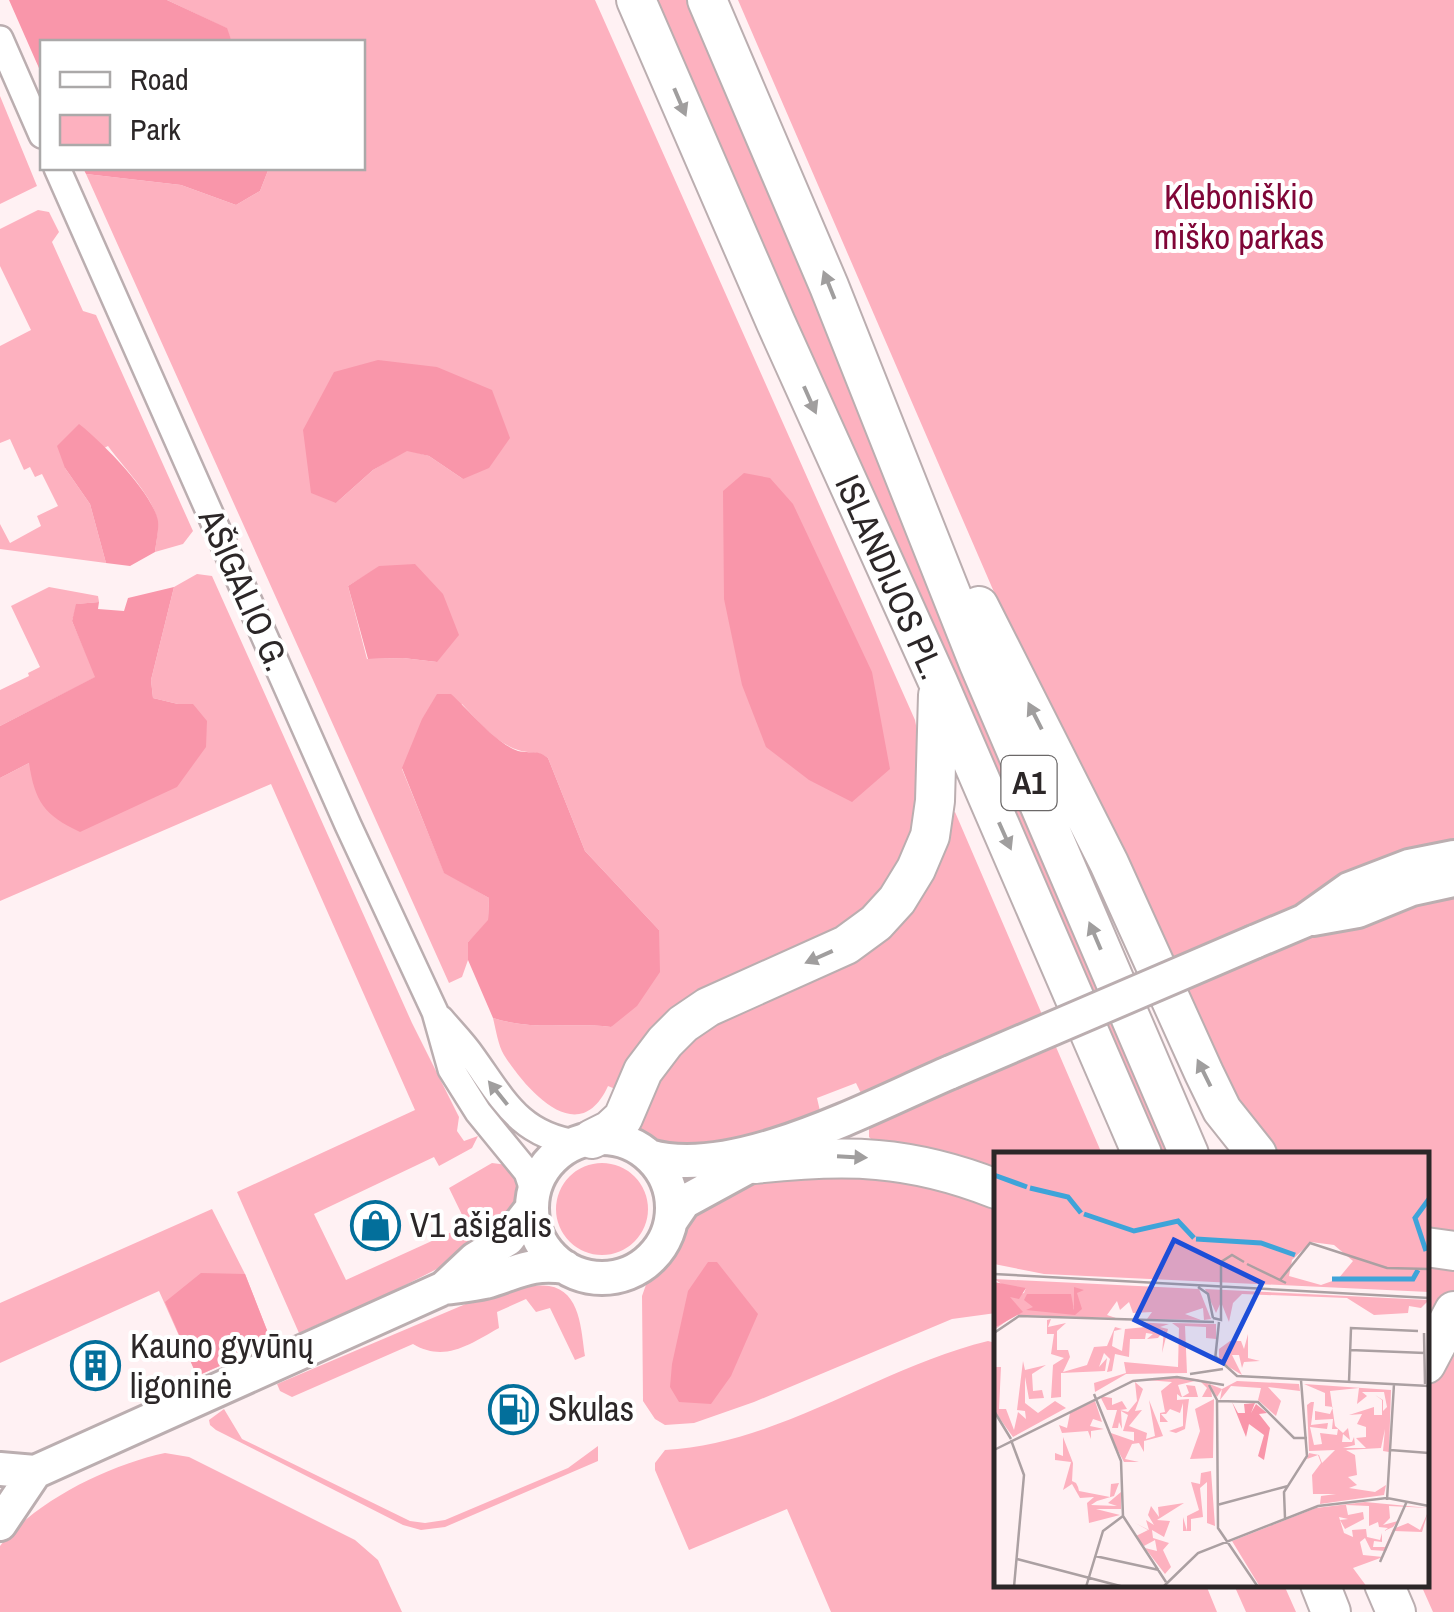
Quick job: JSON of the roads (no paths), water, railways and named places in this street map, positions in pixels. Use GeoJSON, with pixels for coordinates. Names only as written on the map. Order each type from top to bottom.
{"type":"FeatureCollection","features":[{"type":"Feature","properties":{"kind":"highway","name":"ISLANDIJOS PL."},"geometry":{"type":"LineString","coordinates":[[636,0],[1141,1152]]}},
{"type":"Feature","properties":{"kind":"highway","name":"ISLANDIJOS PL."},"geometry":{"type":"LineString","coordinates":[[708,0],[879,408],[979,664],[1188,1152]]}},
{"type":"Feature","properties":{"kind":"highway"},"geometry":{"type":"LineString","coordinates":[[879,408],[1109,863],[1222,1110],[1255,1152]]}},
{"type":"Feature","properties":{"kind":"highway"},"geometry":{"type":"LineString","coordinates":[[584,1141],[610,1130],[623,1118],[643,1071],[684,1024],[708,1006],[846,945],[876,923],[897,900],[930,836],[935,802],[938,682]]}},
{"type":"Feature","properties":{"kind":"highway"},"geometry":{"type":"LineString","coordinates":[[755,1164],[825,1156],[874,1158],[927,1166],[994,1188]]}},
{"type":"Feature","properties":{"kind":"highway"},"geometry":{"type":"LineString","coordinates":[[1429,1247],[1454,1250]]}},
{"type":"Feature","properties":{"kind":"highway"},"geometry":{"type":"LineString","coordinates":[[1429,1358],[1454,1311]]}},
{"type":"Feature","properties":{"kind":"highway"},"geometry":{"type":"LineString","coordinates":[[1321,1587],[1331,1612]]}},
{"type":"Feature","properties":{"kind":"highway"},"geometry":{"type":"LineString","coordinates":[[1385,1587],[1396,1612]]}},
{"type":"Feature","properties":{"kind":"highway"},"geometry":{"type":"LineString","coordinates":[[1401,1587],[1406,1612]]}},
{"type":"Feature","properties":{"kind":"main road"},"geometry":{"type":"LineString","coordinates":[[1304,921],[1349,889],[1409,866],[1454,857]]}},
{"type":"Feature","properties":{"kind":"main road"},"geometry":{"type":"LineString","coordinates":[[0,1469],[35,1472],[444,1288],[486,1282],[522,1267],[542,1264],[565,1267],[593,1278],[624,1275],[651,1259],[684,1202],[788,1142],[1304,921],[1358,911],[1412,890],[1454,880]]}},
{"type":"Feature","properties":{"kind":"main road"},"geometry":{"type":"LineString","coordinates":[[444,1288],[475,1259],[508,1240],[533,1200],[549,1163],[584,1141],[614,1139],[670,1162],[699,1161],[788,1142]]}},
{"type":"Feature","properties":{"kind":"main road"},"geometry":{"type":"LineString","coordinates":[[648,1156],[668,1185],[671,1221]]}},
{"type":"Feature","properties":{"kind":"main road"},"geometry":{"type":"LineString","coordinates":[[533,1200],[541,1241],[565,1267]]}},
{"type":"Feature","properties":{"kind":"main road"},"geometry":{"type":"LineString","coordinates":[[0,1524],[35,1472]]}},
{"type":"Feature","properties":{"kind":"street"},"geometry":{"type":"LineString","coordinates":[[0,39],[40,130]]}},
{"type":"Feature","properties":{"kind":"street","name":"AŠIGALIO G."},"geometry":{"type":"LineString","coordinates":[[58,170],[435,1012],[451,1069],[463,1092],[526,1172],[533,1200]]}},
{"type":"Feature","properties":{"kind":"street","name":"AŠIGALIO G."},"geometry":{"type":"LineString","coordinates":[[435,1012],[532,1130],[555,1140],[584,1141]]}},
{"type":"Feature","properties":{"kind":"place","name":"V1 ašigalis"},"geometry":{"type":"Point","coordinates":[375,1225]}},
{"type":"Feature","properties":{"kind":"place","name":"Kauno gyvūnų ligoninė"},"geometry":{"type":"Point","coordinates":[95,1366]}},
{"type":"Feature","properties":{"kind":"place","name":"Skulas"},"geometry":{"type":"Point","coordinates":[513,1409]}},
{"type":"Feature","properties":{"kind":"park label","name":"Kleboniškio miško parkas"},"geometry":{"type":"Point","coordinates":[1239,217]}}]}
